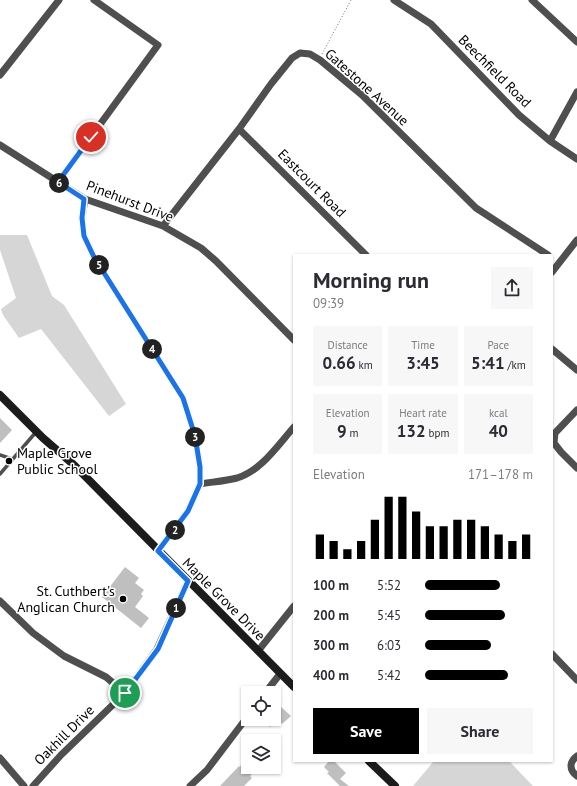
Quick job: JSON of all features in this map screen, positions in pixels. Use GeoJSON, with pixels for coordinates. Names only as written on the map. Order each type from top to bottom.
{"type":"FeatureCollection","features":[{"type":"Feature","properties":{"kind":"street"},"geometry":{"type":"LineString","coordinates":[[0,75],[59,0]]}},
{"type":"Feature","properties":{"kind":"street"},"geometry":{"type":"LineString","coordinates":[[58,182],[158,45],[94,0]]}},
{"type":"Feature","properties":{"kind":"street","name":"Beechfield Road"},"geometry":{"type":"LineString","coordinates":[[394,0],[431,24],[519,115],[550,141],[577,159]]}},
{"type":"Feature","properties":{"kind":"street"},"geometry":{"type":"LineString","coordinates":[[532,0],[577,42]]}},
{"type":"Feature","properties":{"kind":"street","name":"Gatestone Avenue"},"geometry":{"type":"LineString","coordinates":[[162,226],[239,129],[271,84],[292,58],[300,53],[310,54],[320,60],[362,95],[476,208],[546,254]]}},
{"type":"Feature","properties":{"kind":"street"},"geometry":{"type":"LineString","coordinates":[[550,141],[577,92]]}},
{"type":"Feature","properties":{"kind":"street","name":"Eastcourt Road"},"geometry":{"type":"LineString","coordinates":[[239,129],[365,254]]}},
{"type":"Feature","properties":{"kind":"street","name":"Pinehurst Drive"},"geometry":{"type":"LineString","coordinates":[[0,145],[84,199],[162,226],[201,248],[216,261],[293,339]]}},
{"type":"Feature","properties":{"kind":"street"},"geometry":{"type":"LineString","coordinates":[[84,199],[82,218],[84,236],[94,257],[183,398],[195,436],[200,467],[200,484],[188,511],[158,551]]}},
{"type":"Feature","properties":{"kind":"street"},"geometry":{"type":"LineString","coordinates":[[553,271],[577,240]]}},
{"type":"Feature","properties":{"kind":"street"},"geometry":{"type":"LineString","coordinates":[[553,258],[560,262]]}},
{"type":"Feature","properties":{"kind":"street"},"geometry":{"type":"LineString","coordinates":[[553,350],[577,370]]}},
{"type":"Feature","properties":{"kind":"street","name":"Maple Grove Drive"},"geometry":{"type":"LineString","coordinates":[[0,395],[74,465],[293,686]]}},
{"type":"Feature","properties":{"kind":"street"},"geometry":{"type":"LineString","coordinates":[[577,410],[555,434],[554,443],[577,468]]}},
{"type":"Feature","properties":{"kind":"street"},"geometry":{"type":"LineString","coordinates":[[200,484],[237,478],[254,470],[293,428]]}},
{"type":"Feature","properties":{"kind":"street","name":"Oakhill Drive"},"geometry":{"type":"LineString","coordinates":[[33,786],[61,755],[125,693],[158,649],[188,581]]}},
{"type":"Feature","properties":{"kind":"street"},"geometry":{"type":"LineString","coordinates":[[0,601],[33,633],[64,656],[106,677],[125,693]]}},
{"type":"Feature","properties":{"kind":"street"},"geometry":{"type":"LineString","coordinates":[[258,651],[293,607]]}},
{"type":"Feature","properties":{"kind":"street"},"geometry":{"type":"LineString","coordinates":[[553,655],[577,680]]}},
{"type":"Feature","properties":{"kind":"street"},"geometry":{"type":"LineString","coordinates":[[271,686],[280,674]]}},
{"type":"Feature","properties":{"kind":"street"},"geometry":{"type":"LineString","coordinates":[[190,786],[207,770],[241,725]]}},
{"type":"Feature","properties":{"kind":"street"},"geometry":{"type":"LineString","coordinates":[[577,756],[572,761],[571,765],[573,772],[577,776]]}},
{"type":"Feature","properties":{"kind":"street"},"geometry":{"type":"LineString","coordinates":[[0,758],[24,786]]}},
{"type":"Feature","properties":{"kind":"street"},"geometry":{"type":"LineString","coordinates":[[370,762],[395,786]]}},
{"type":"Feature","properties":{"kind":"lane"},"geometry":{"type":"LineString","coordinates":[[0,474],[37,431]]}},
{"type":"Feature","properties":{"kind":"lane"},"geometry":{"type":"LineString","coordinates":[[0,455],[12,459]]}},
{"type":"Feature","properties":{"kind":"path"},"geometry":{"type":"LineString","coordinates":[[320,60],[351,0]]}},
{"type":"Feature","properties":{"kind":"shaded area"},"geometry":{"type":"Polygon","coordinates":[[[0,235],[27,235],[52,296],[64,305],[126,404],[109,416],[41,329],[19,338],[3,315],[1,309],[16,298],[0,250],[0,235]]]}},
{"type":"Feature","properties":{"kind":"shaded area"},"geometry":{"type":"Polygon","coordinates":[[[433,762],[510,762],[533,786],[413,786],[433,762]]]}},
{"type":"Feature","properties":{"kind":"building"},"geometry":{"type":"Polygon","coordinates":[[[0,418],[12,430],[0,443],[0,418]]]}},
{"type":"Feature","properties":{"kind":"building","name":"St. Cuthbert's Anglican Church"},"geometry":{"type":"Polygon","coordinates":[[[125,567],[139,578],[135,583],[144,590],[141,594],[143,596],[135,607],[149,618],[141,628],[102,597],[125,567]]]}},
{"type":"Feature","properties":{"kind":"building"},"geometry":{"type":"Polygon","coordinates":[[[281,707],[291,716],[282,724],[281,723],[281,707]]]}},
{"type":"Feature","properties":{"kind":"building"},"geometry":{"type":"Polygon","coordinates":[[[328,762],[335,762],[346,773],[340,779],[349,786],[340,786],[327,773],[329,772],[324,767],[328,762]]]}},
{"type":"Feature","properties":{"kind":"building"},"geometry":{"type":"Polygon","coordinates":[[[241,765],[241,774],[252,774],[250,776],[252,778],[244,786],[220,786],[239,766],[241,765]]]}},
{"type":"Feature","properties":{"kind":"place","name":"Maple Grove Public School"},"geometry":{"type":"Point","coordinates":[9,461]}},
{"type":"Feature","properties":{"kind":"place","name":"St. Cuthbert's Anglican Church"},"geometry":{"type":"Point","coordinates":[123,599]}},
{"type":"Feature","properties":{"kind":"route"},"geometry":{"type":"LineString","coordinates":[[91,137],[58,182],[84,199],[82,218],[84,236],[94,257],[183,398],[195,436],[200,467],[200,484],[188,511],[158,551],[188,581],[158,649],[125,693]]}}]}
